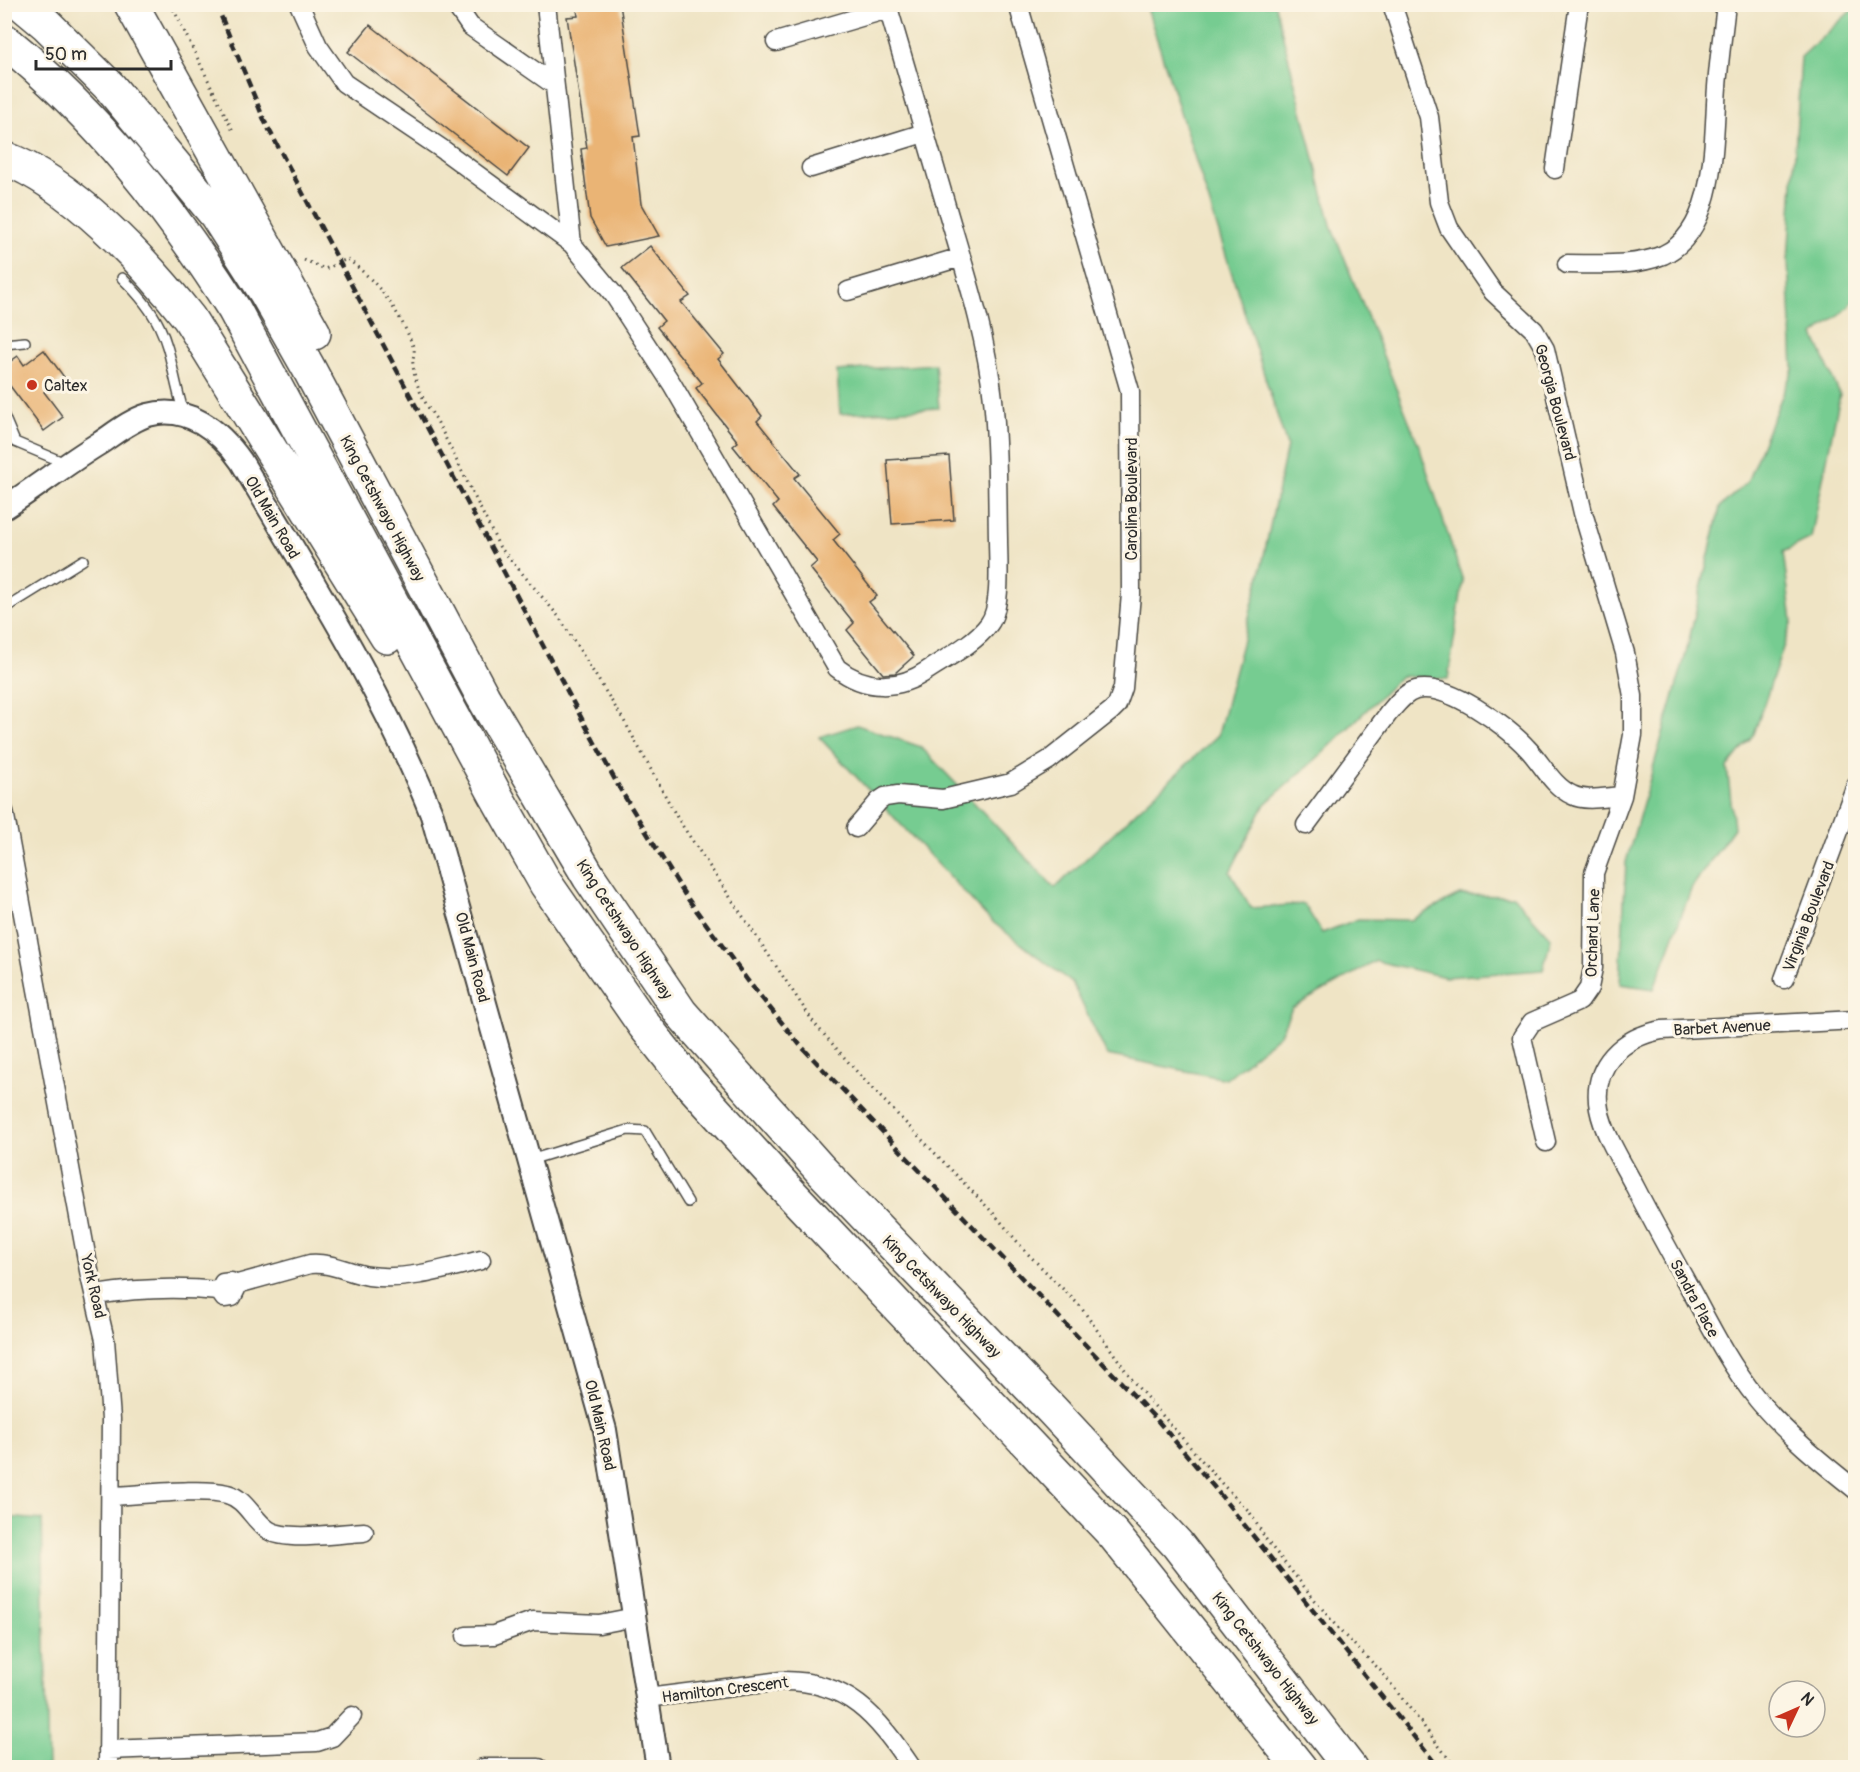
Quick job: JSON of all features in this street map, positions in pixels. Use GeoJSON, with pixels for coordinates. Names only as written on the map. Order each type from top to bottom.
{"type":"FeatureCollection","features":[{"type":"Feature","properties":{"kind":"highway","name":"King Cetshwayo Highway"},"geometry":{"type":"LineString","coordinates":[[22,4],[46,24],[110,87],[216,215],[266,293],[308,367],[483,697],[589,877],[681,1013],[820,1169],[1162,1527],[1350,1767]]}},
{"type":"Feature","properties":{"kind":"highway"},"geometry":{"type":"LineString","coordinates":[[131,4],[339,380],[480,666],[521,759]]}},
{"type":"Feature","properties":{"kind":"highway"},"geometry":{"type":"LineString","coordinates":[[4,40],[100,130],[132,165],[196,251],[234,309],[495,794],[546,884],[590,950],[689,1083],[1114,1535],[1300,1767]]}},
{"type":"Feature","properties":{"kind":"highway"},"geometry":{"type":"LineString","coordinates":[[7,159],[61,191],[138,257],[189,318],[456,745],[477,776],[495,794]]}},
{"type":"Feature","properties":{"kind":"street"},"geometry":{"type":"LineString","coordinates":[[299,4],[318,46],[344,83],[442,149],[572,244],[614,295],[672,384],[837,668],[850,678],[866,685],[897,685],[915,679],[972,640],[990,623],[997,607],[996,459],[993,398],[976,309],[888,7],[776,42]]}},
{"type":"Feature","properties":{"kind":"street"},"geometry":{"type":"LineString","coordinates":[[455,4],[471,26],[553,84]]}},
{"type":"Feature","properties":{"kind":"street"},"geometry":{"type":"LineString","coordinates":[[546,4],[572,244]]}},
{"type":"Feature","properties":{"kind":"street","name":"Carolina Boulevard"},"geometry":{"type":"LineString","coordinates":[[856,828],[885,797],[898,795],[943,800],[1011,783],[1049,760],[1111,711],[1117,705],[1123,688],[1131,594],[1130,391],[1018,4]]}},
{"type":"Feature","properties":{"kind":"street","name":"Georgia Boulevard"},"geometry":{"type":"LineString","coordinates":[[1392,4],[1429,117],[1439,202],[1449,228],[1493,292],[1534,330],[1545,349],[1583,513],[1625,653],[1633,696],[1631,750],[1622,796]]}},
{"type":"Feature","properties":{"kind":"street"},"geometry":{"type":"LineString","coordinates":[[1555,169],[1579,4]]}},
{"type":"Feature","properties":{"kind":"street"},"geometry":{"type":"LineString","coordinates":[[1567,264],[1642,261],[1672,249],[1689,231],[1704,202],[1711,176],[1726,4]]}},
{"type":"Feature","properties":{"kind":"street"},"geometry":{"type":"LineString","coordinates":[[811,168],[924,133]]}},
{"type":"Feature","properties":{"kind":"street"},"geometry":{"type":"LineString","coordinates":[[848,291],[961,256]]}},
{"type":"Feature","properties":{"kind":"street","name":"Old Main Road"},"geometry":{"type":"LineString","coordinates":[[6,506],[66,463],[148,415],[169,413],[203,422],[219,433],[241,461],[379,698],[407,753],[432,815],[452,879],[528,1161],[605,1430],[658,1767]]}},
{"type":"Feature","properties":{"kind":"street"},"geometry":{"type":"LineString","coordinates":[[1306,825],[1388,714],[1402,697],[1417,689],[1438,692],[1469,704],[1499,722],[1528,749],[1550,777],[1573,796],[1583,799],[1622,796]]}},
{"type":"Feature","properties":{"kind":"street","name":"Virginia Boulevard"},"geometry":{"type":"LineString","coordinates":[[1784,979],[1856,785]]}},
{"type":"Feature","properties":{"kind":"street","name":"Orchard Lane"},"geometry":{"type":"LineString","coordinates":[[1546,1142],[1522,1037],[1532,1022],[1580,1001],[1589,988],[1593,968],[1594,873],[1622,796]]}},
{"type":"Feature","properties":{"kind":"street","name":"York Road"},"geometry":{"type":"LineString","coordinates":[[4,811],[90,1276],[105,1340],[111,1419],[112,1496],[108,1759]]}},
{"type":"Feature","properties":{"kind":"street","name":"Barbet Avenue"},"geometry":{"type":"LineString","coordinates":[[1603,1069],[1623,1046],[1641,1034],[1662,1030],[1856,1020]]}},
{"type":"Feature","properties":{"kind":"street","name":"Sandra Place"},"geometry":{"type":"LineString","coordinates":[[1603,1069],[1598,1092],[1599,1110],[1608,1133],[1722,1348],[1760,1403],[1820,1460],[1856,1490]]}},
{"type":"Feature","properties":{"kind":"street"},"geometry":{"type":"LineString","coordinates":[[96,1295],[126,1290],[176,1287],[227,1288],[310,1264],[321,1263],[368,1275],[388,1277],[437,1271],[481,1260]]}},
{"type":"Feature","properties":{"kind":"street"},"geometry":{"type":"LineString","coordinates":[[112,1496],[218,1492],[239,1500],[262,1525],[273,1533],[299,1535],[364,1532]]}},
{"type":"Feature","properties":{"kind":"street"},"geometry":{"type":"LineString","coordinates":[[466,1636],[494,1635],[533,1621],[599,1624],[634,1617]]}},
{"type":"Feature","properties":{"kind":"street","name":"Hamilton Crescent"},"geometry":{"type":"LineString","coordinates":[[647,1698],[781,1681],[824,1684],[840,1692],[873,1716],[912,1767]]}},
{"type":"Feature","properties":{"kind":"street"},"geometry":{"type":"LineString","coordinates":[[108,1759],[317,1742],[332,1737],[352,1716]]}},
{"type":"Feature","properties":{"kind":"street"},"geometry":{"type":"LineString","coordinates":[[483,1767],[539,1767]]}},
{"type":"Feature","properties":{"kind":"lane"},"geometry":{"type":"LineString","coordinates":[[123,278],[152,310],[166,335],[185,416]]}},
{"type":"Feature","properties":{"kind":"lane"},"geometry":{"type":"LineString","coordinates":[[4,344],[25,342]]}},
{"type":"Feature","properties":{"kind":"lane"},"geometry":{"type":"LineString","coordinates":[[4,416],[15,442],[66,463]]}},
{"type":"Feature","properties":{"kind":"lane"},"geometry":{"type":"LineString","coordinates":[[4,609],[83,560]]}},
{"type":"Feature","properties":{"kind":"lane"},"geometry":{"type":"LineString","coordinates":[[528,1161],[628,1130],[645,1131],[688,1202]]}},
{"type":"Feature","properties":{"kind":"path"},"geometry":{"type":"LineString","coordinates":[[171,4],[238,141]]}},
{"type":"Feature","properties":{"kind":"path"},"geometry":{"type":"LineString","coordinates":[[300,255],[305,261],[325,269],[347,259],[369,274],[385,296],[414,348],[412,365],[424,402],[436,419],[500,546],[559,617],[626,724],[678,819],[814,1023],[865,1082],[1080,1306],[1136,1385],[1224,1486],[1249,1511],[1267,1541],[1341,1632],[1381,1671],[1456,1767]]}},
{"type":"Feature","properties":{"kind":"green space"},"geometry":{"type":"Polygon","coordinates":[[[1146,5],[1275,5],[1331,225],[1419,446],[1463,581],[1448,679],[1401,676],[1324,752],[1265,804],[1230,872],[1251,908],[1304,904],[1322,933],[1358,919],[1411,920],[1459,895],[1513,896],[1551,938],[1543,970],[1445,977],[1376,961],[1292,1008],[1280,1034],[1226,1079],[1107,1055],[1072,983],[990,920],[819,737],[857,725],[921,747],[1055,888],[1218,735],[1259,579],[1287,446],[1146,5]]]}},
{"type":"Feature","properties":{"kind":"green space"},"geometry":{"type":"Polygon","coordinates":[[[1855,7],[1855,297],[1849,307],[1814,335],[1840,395],[1811,538],[1783,552],[1792,621],[1754,734],[1727,767],[1734,828],[1692,887],[1654,989],[1620,984],[1626,862],[1686,653],[1720,507],[1747,482],[1793,369],[1788,261],[1801,57],[1855,7]]]}},
{"type":"Feature","properties":{"kind":"green space"},"geometry":{"type":"Polygon","coordinates":[[[935,364],[939,408],[840,414],[837,371],[935,364]]]}},
{"type":"Feature","properties":{"kind":"green space"},"geometry":{"type":"Polygon","coordinates":[[[5,1517],[42,1520],[48,1767],[5,1767],[5,1517]]]}},
{"type":"Feature","properties":{"kind":"building"},"geometry":{"type":"Polygon","coordinates":[[[576,4],[620,4],[640,136],[633,137],[641,204],[659,236],[606,247],[590,218],[581,149],[587,148],[567,17],[578,16],[576,4]]]}},
{"type":"Feature","properties":{"kind":"building"},"geometry":{"type":"Polygon","coordinates":[[[370,25],[529,148],[508,176],[348,52],[370,25]]]}},
{"type":"Feature","properties":{"kind":"building"},"geometry":{"type":"Polygon","coordinates":[[[650,246],[690,296],[681,302],[724,354],[718,359],[762,416],[757,421],[800,474],[794,478],[840,534],[833,540],[877,596],[869,602],[914,656],[895,673],[883,674],[847,630],[854,623],[810,568],[817,562],[773,507],[778,502],[733,446],[738,442],[696,388],[702,383],[657,327],[664,321],[622,268],[650,246]]]}},
{"type":"Feature","properties":{"kind":"building","name":"Caltex"},"geometry":{"type":"Polygon","coordinates":[[[44,350],[64,377],[44,392],[63,417],[44,431],[4,378],[4,366],[18,356],[24,365],[44,350]]]}},
{"type":"Feature","properties":{"kind":"building"},"geometry":{"type":"Polygon","coordinates":[[[949,456],[954,520],[892,524],[887,460],[949,456]]]}},
{"type":"Feature","properties":{"kind":"railway"},"geometry":{"type":"LineString","coordinates":[[216,4],[265,122],[620,789],[685,895],[748,981],[800,1045],[1157,1420],[1214,1487],[1439,1768]]}},
{"type":"Feature","properties":{"kind":"place","name":"Caltex"},"geometry":{"type":"Point","coordinates":[32,385]}}]}
